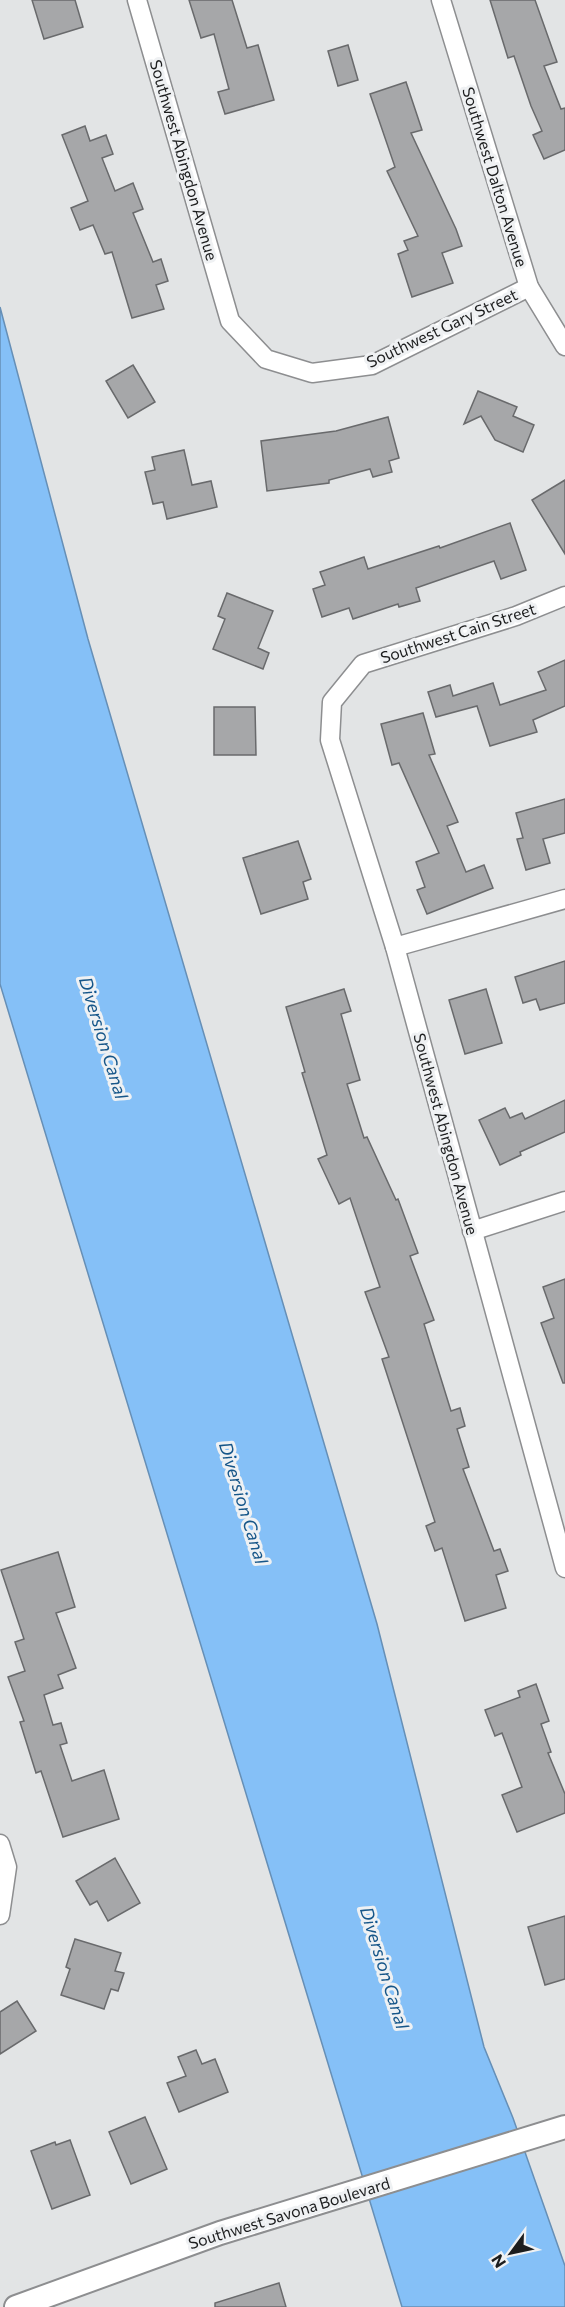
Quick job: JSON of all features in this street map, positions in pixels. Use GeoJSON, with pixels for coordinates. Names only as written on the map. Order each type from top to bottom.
{"type":"FeatureCollection","features":[{"type":"Feature","properties":{"kind":"street","name":"Southwest Abingdon Avenue"},"geometry":{"type":"LineString","coordinates":[[137,0],[230,321]]}},
{"type":"Feature","properties":{"kind":"street","name":"Southwest Dalton Avenue"},"geometry":{"type":"LineString","coordinates":[[441,0],[529,287],[565,346]]}},
{"type":"Feature","properties":{"kind":"street","name":"Southwest Gary Street"},"geometry":{"type":"LineString","coordinates":[[230,321],[266,359],[312,373],[372,365],[529,287]]}},
{"type":"Feature","properties":{"kind":"street","name":"Southwest Cain Street"},"geometry":{"type":"LineString","coordinates":[[332,702],[363,664],[516,616],[565,596]]}},
{"type":"Feature","properties":{"kind":"street","name":"Southwest Abingdon Avenue"},"geometry":{"type":"LineString","coordinates":[[332,702],[330,740],[395,947],[565,1568]]}},
{"type":"Feature","properties":{"kind":"street"},"geometry":{"type":"LineString","coordinates":[[395,947],[565,898]]}},
{"type":"Feature","properties":{"kind":"street"},"geometry":{"type":"LineString","coordinates":[[472,1231],[565,1201]]}},
{"type":"Feature","properties":{"kind":"street"},"geometry":{"type":"LineString","coordinates":[[547,1500],[565,1496]]}},
{"type":"Feature","properties":{"kind":"street"},"geometry":{"type":"LineString","coordinates":[[0,1844],[7,1867],[0,1915]]}},
{"type":"Feature","properties":{"kind":"street","name":"Southwest Savona Boulevard"},"geometry":{"type":"LineString","coordinates":[[16,2307],[220,2233],[565,2127]]}},
{"type":"Feature","properties":{"kind":"water","name":"Diversion Canal"},"geometry":{"type":"Polygon","coordinates":[[[0,307],[88,639],[377,1624],[484,2047],[513,2118],[565,2266],[565,2307],[402,2307],[0,984],[0,307]]]}},
{"type":"Feature","properties":{"kind":"building"},"geometry":{"type":"Polygon","coordinates":[[[32,0],[75,0],[83,27],[44,39],[32,0]]]}},
{"type":"Feature","properties":{"kind":"building"},"geometry":{"type":"Polygon","coordinates":[[[189,0],[232,0],[247,48],[258,45],[274,100],[225,114],[218,92],[229,89],[214,34],[201,38],[189,0]]]}},
{"type":"Feature","properties":{"kind":"building"},"geometry":{"type":"Polygon","coordinates":[[[490,0],[535,0],[557,62],[544,66],[561,109],[565,108],[565,150],[544,159],[533,135],[542,131],[514,56],[508,58],[490,0]]]}},
{"type":"Feature","properties":{"kind":"building"},"geometry":{"type":"Polygon","coordinates":[[[348,45],[358,80],[338,86],[328,51],[348,45]]]}},
{"type":"Feature","properties":{"kind":"building"},"geometry":{"type":"Polygon","coordinates":[[[406,82],[422,130],[411,133],[462,246],[442,253],[453,283],[412,297],[398,254],[408,250],[404,241],[418,236],[387,171],[395,167],[370,94],[406,82]]]}},
{"type":"Feature","properties":{"kind":"building"},"geometry":{"type":"Polygon","coordinates":[[[85,126],[90,141],[106,135],[113,154],[102,158],[115,191],[133,183],[143,209],[133,213],[153,262],[161,259],[168,281],[156,285],[164,309],[132,318],[112,252],[105,254],[93,225],[80,230],[71,208],[88,201],[62,135],[85,126]]]}},
{"type":"Feature","properties":{"kind":"building"},"geometry":{"type":"Polygon","coordinates":[[[133,365],[155,402],[128,418],[106,381],[133,365]]]}},
{"type":"Feature","properties":{"kind":"building"},"geometry":{"type":"Polygon","coordinates":[[[478,391],[517,407],[513,416],[534,425],[523,452],[495,440],[481,416],[464,424],[478,391]]]}},
{"type":"Feature","properties":{"kind":"building"},"geometry":{"type":"Polygon","coordinates":[[[388,417],[399,458],[389,461],[392,472],[373,477],[370,469],[329,480],[329,483],[267,491],[261,441],[336,431],[388,417]]]}},
{"type":"Feature","properties":{"kind":"building"},"geometry":{"type":"Polygon","coordinates":[[[184,450],[192,485],[211,481],[217,507],[167,519],[163,502],[153,504],[145,472],[155,470],[152,457],[184,450]]]}},
{"type":"Feature","properties":{"kind":"building"},"geometry":{"type":"Polygon","coordinates":[[[565,480],[565,554],[532,500],[565,480]]]}},
{"type":"Feature","properties":{"kind":"building"},"geometry":{"type":"Polygon","coordinates":[[[510,523],[526,570],[501,579],[494,561],[416,588],[420,601],[399,607],[398,604],[353,619],[349,608],[322,617],[313,589],[325,585],[320,572],[364,557],[368,569],[439,546],[440,548],[510,523]]]}},
{"type":"Feature","properties":{"kind":"building"},"geometry":{"type":"Polygon","coordinates":[[[227,593],[273,611],[258,648],[269,653],[263,669],[213,649],[225,619],[218,616],[227,593]]]}},
{"type":"Feature","properties":{"kind":"building"},"geometry":{"type":"Polygon","coordinates":[[[565,660],[565,706],[533,720],[537,732],[490,746],[477,706],[436,717],[428,692],[450,685],[453,696],[493,683],[500,705],[546,690],[538,672],[565,660]]]}},
{"type":"Feature","properties":{"kind":"building"},"geometry":{"type":"Polygon","coordinates":[[[214,707],[255,707],[256,755],[214,755],[214,707]]]}},
{"type":"Feature","properties":{"kind":"building"},"geometry":{"type":"Polygon","coordinates":[[[423,713],[435,754],[429,755],[458,822],[447,826],[466,872],[484,865],[493,888],[427,914],[417,890],[425,887],[416,862],[439,853],[399,763],[392,765],[381,724],[423,713]]]}},
{"type":"Feature","properties":{"kind":"building"},"geometry":{"type":"Polygon","coordinates":[[[565,799],[565,833],[543,839],[550,863],[526,870],[517,839],[523,838],[516,813],[565,799]]]}},
{"type":"Feature","properties":{"kind":"building"},"geometry":{"type":"Polygon","coordinates":[[[298,841],[311,879],[303,882],[308,899],[261,914],[243,858],[298,841]]]}},
{"type":"Feature","properties":{"kind":"building"},"geometry":{"type":"Polygon","coordinates":[[[565,961],[565,1003],[540,1010],[536,999],[523,1003],[515,977],[565,961]]]}},
{"type":"Feature","properties":{"kind":"building"},"geometry":{"type":"Polygon","coordinates":[[[344,989],[351,1011],[341,1014],[360,1080],[347,1084],[364,1138],[367,1137],[396,1200],[398,1199],[418,1253],[410,1256],[434,1320],[424,1324],[451,1411],[460,1408],[465,1426],[457,1429],[469,1467],[463,1469],[494,1551],[500,1549],[508,1571],[496,1575],[506,1608],[465,1621],[442,1548],[435,1551],[426,1526],[435,1522],[382,1359],[389,1357],[365,1292],[380,1287],[350,1198],[339,1204],[318,1159],[327,1155],[302,1073],[305,1072],[286,1007],[344,989]]]}},
{"type":"Feature","properties":{"kind":"building"},"geometry":{"type":"Polygon","coordinates":[[[486,989],[502,1043],[465,1054],[449,1000],[486,989]]]}},
{"type":"Feature","properties":{"kind":"building"},"geometry":{"type":"Polygon","coordinates":[[[565,1100],[565,1132],[520,1152],[521,1155],[500,1165],[479,1120],[505,1108],[510,1118],[522,1113],[525,1119],[565,1100]]]}},
{"type":"Feature","properties":{"kind":"building"},"geometry":{"type":"Polygon","coordinates":[[[565,1279],[565,1383],[563,1383],[541,1323],[554,1318],[543,1287],[565,1279]]]}},
{"type":"Feature","properties":{"kind":"building"},"geometry":{"type":"Polygon","coordinates":[[[58,1552],[75,1607],[56,1613],[76,1668],[58,1675],[63,1688],[44,1695],[53,1725],[61,1723],[67,1743],[60,1745],[72,1781],[104,1770],[119,1819],[63,1837],[41,1771],[36,1773],[20,1722],[24,1721],[8,1677],[25,1671],[15,1642],[24,1639],[1,1570],[58,1552]]]}},
{"type":"Feature","properties":{"kind":"building"},"geometry":{"type":"Polygon","coordinates":[[[536,1684],[549,1721],[541,1724],[551,1752],[548,1753],[565,1794],[565,1813],[517,1832],[502,1795],[522,1787],[502,1733],[495,1736],[485,1710],[520,1697],[518,1691],[536,1684]]]}},
{"type":"Feature","properties":{"kind":"building"},"geometry":{"type":"Polygon","coordinates":[[[115,1858],[140,1903],[108,1921],[97,1901],[90,1905],[76,1881],[115,1858]]]}},
{"type":"Feature","properties":{"kind":"building"},"geometry":{"type":"Polygon","coordinates":[[[565,1916],[565,1979],[545,1985],[528,1927],[565,1916]]]}},
{"type":"Feature","properties":{"kind":"building"},"geometry":{"type":"Polygon","coordinates":[[[75,1939],[121,1953],[115,1971],[124,1973],[118,1991],[111,1989],[104,2009],[61,1995],[70,1969],[66,1967],[75,1939]]]}},
{"type":"Feature","properties":{"kind":"building"},"geometry":{"type":"Polygon","coordinates":[[[17,2001],[36,2031],[0,2054],[0,2012],[17,2001]]]}},
{"type":"Feature","properties":{"kind":"building"},"geometry":{"type":"Polygon","coordinates":[[[196,2050],[202,2064],[215,2059],[228,2092],[179,2112],[167,2083],[186,2076],[178,2057],[196,2050]]]}},
{"type":"Feature","properties":{"kind":"building"},"geometry":{"type":"Polygon","coordinates":[[[145,2117],[167,2169],[131,2184],[109,2132],[145,2117]]]}},
{"type":"Feature","properties":{"kind":"building"},"geometry":{"type":"Polygon","coordinates":[[[70,2140],[90,2195],[52,2209],[31,2151],[55,2142],[56,2145],[70,2140]]]}},
{"type":"Feature","properties":{"kind":"building"},"geometry":{"type":"Polygon","coordinates":[[[279,2283],[286,2307],[215,2307],[215,2303],[279,2283]]]}}]}
